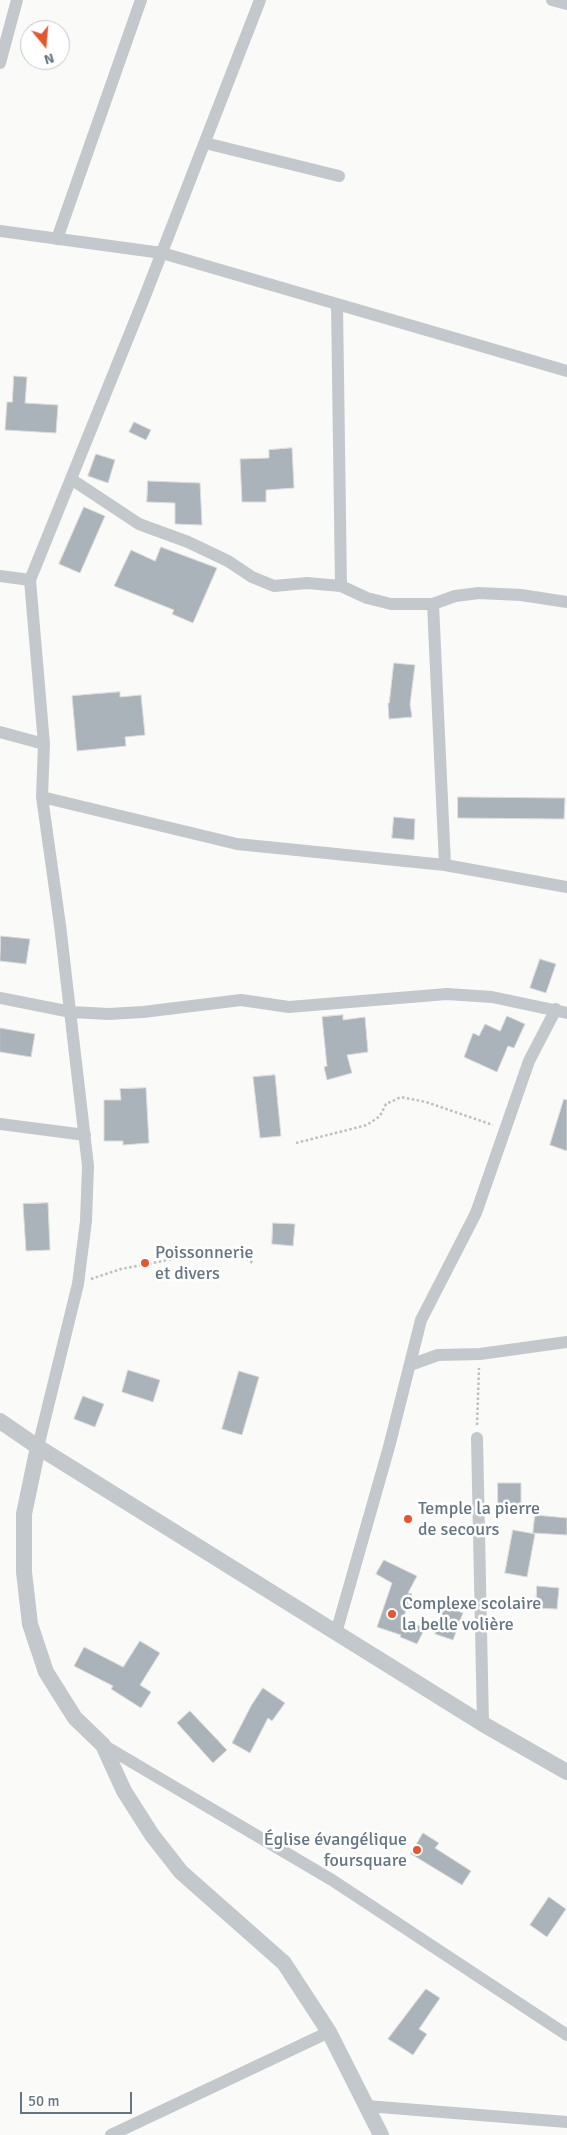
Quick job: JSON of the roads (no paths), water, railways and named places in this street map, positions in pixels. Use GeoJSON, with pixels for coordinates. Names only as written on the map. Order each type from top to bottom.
{"type":"FeatureCollection","features":[{"type":"Feature","properties":{"kind":"street"},"geometry":{"type":"LineString","coordinates":[[0,63],[16,0]]}},
{"type":"Feature","properties":{"kind":"street"},"geometry":{"type":"LineString","coordinates":[[57,239],[141,0]]}},
{"type":"Feature","properties":{"kind":"street"},"geometry":{"type":"LineString","coordinates":[[260,0],[162,253],[30,580],[44,744],[42,797],[71,1012],[88,1166],[86,1221],[78,1284],[38,1447],[24,1514],[24,1572],[30,1624],[46,1672],[75,1718],[103,1745],[332,1880],[567,2035]]}},
{"type":"Feature","properties":{"kind":"street"},"geometry":{"type":"LineString","coordinates":[[552,0],[567,4]]}},
{"type":"Feature","properties":{"kind":"street"},"geometry":{"type":"LineString","coordinates":[[205,143],[339,176]]}},
{"type":"Feature","properties":{"kind":"street"},"geometry":{"type":"LineString","coordinates":[[0,231],[162,253],[567,371]]}},
{"type":"Feature","properties":{"kind":"street"},"geometry":{"type":"LineString","coordinates":[[337,304],[341,586]]}},
{"type":"Feature","properties":{"kind":"street"},"geometry":{"type":"LineString","coordinates":[[71,479],[139,524],[188,542],[228,561],[252,577],[274,586],[307,583],[341,586],[367,598],[391,604],[433,604],[455,596],[479,592],[521,595],[567,602]]}},
{"type":"Feature","properties":{"kind":"street"},"geometry":{"type":"LineString","coordinates":[[0,576],[30,580]]}},
{"type":"Feature","properties":{"kind":"street"},"geometry":{"type":"LineString","coordinates":[[433,604],[445,865]]}},
{"type":"Feature","properties":{"kind":"street"},"geometry":{"type":"LineString","coordinates":[[0,732],[44,744]]}},
{"type":"Feature","properties":{"kind":"street"},"geometry":{"type":"LineString","coordinates":[[42,797],[237,844],[445,865],[567,887]]}},
{"type":"Feature","properties":{"kind":"street"},"geometry":{"type":"LineString","coordinates":[[0,998],[71,1012],[109,1014],[143,1012],[241,1000],[289,1007],[447,994],[492,997],[562,1011],[529,1061],[504,1128],[486,1189],[476,1213],[421,1320],[377,1493],[336,1633]]}},
{"type":"Feature","properties":{"kind":"street"},"geometry":{"type":"LineString","coordinates":[[0,1124],[85,1135]]}},
{"type":"Feature","properties":{"kind":"street"},"geometry":{"type":"LineString","coordinates":[[410,1365],[438,1355],[480,1354],[567,1342]]}},
{"type":"Feature","properties":{"kind":"street"},"geometry":{"type":"LineString","coordinates":[[0,1421],[38,1447],[336,1633],[483,1724],[567,1772]]}},
{"type":"Feature","properties":{"kind":"street"},"geometry":{"type":"LineString","coordinates":[[477,1438],[483,1724]]}},
{"type":"Feature","properties":{"kind":"street"},"geometry":{"type":"LineString","coordinates":[[103,1745],[124,1791],[152,1835],[181,1872],[284,1963],[329,2032],[381,2135]]}},
{"type":"Feature","properties":{"kind":"street"},"geometry":{"type":"LineString","coordinates":[[111,2135],[139,2129],[329,2032]]}},
{"type":"Feature","properties":{"kind":"street"},"geometry":{"type":"LineString","coordinates":[[368,2106],[567,2122]]}},
{"type":"Feature","properties":{"kind":"place","name":"Poissonnerie et divers"},"geometry":{"type":"Point","coordinates":[145,1263]}},
{"type":"Feature","properties":{"kind":"place","name":"Temple la pierre de secours"},"geometry":{"type":"Point","coordinates":[408,1519]}},
{"type":"Feature","properties":{"kind":"place","name":"Complexe scolaire la belle volière"},"geometry":{"type":"Point","coordinates":[392,1614]}},
{"type":"Feature","properties":{"kind":"place","name":"Église évangélique foursquare"},"geometry":{"type":"Point","coordinates":[417,1850]}}]}
